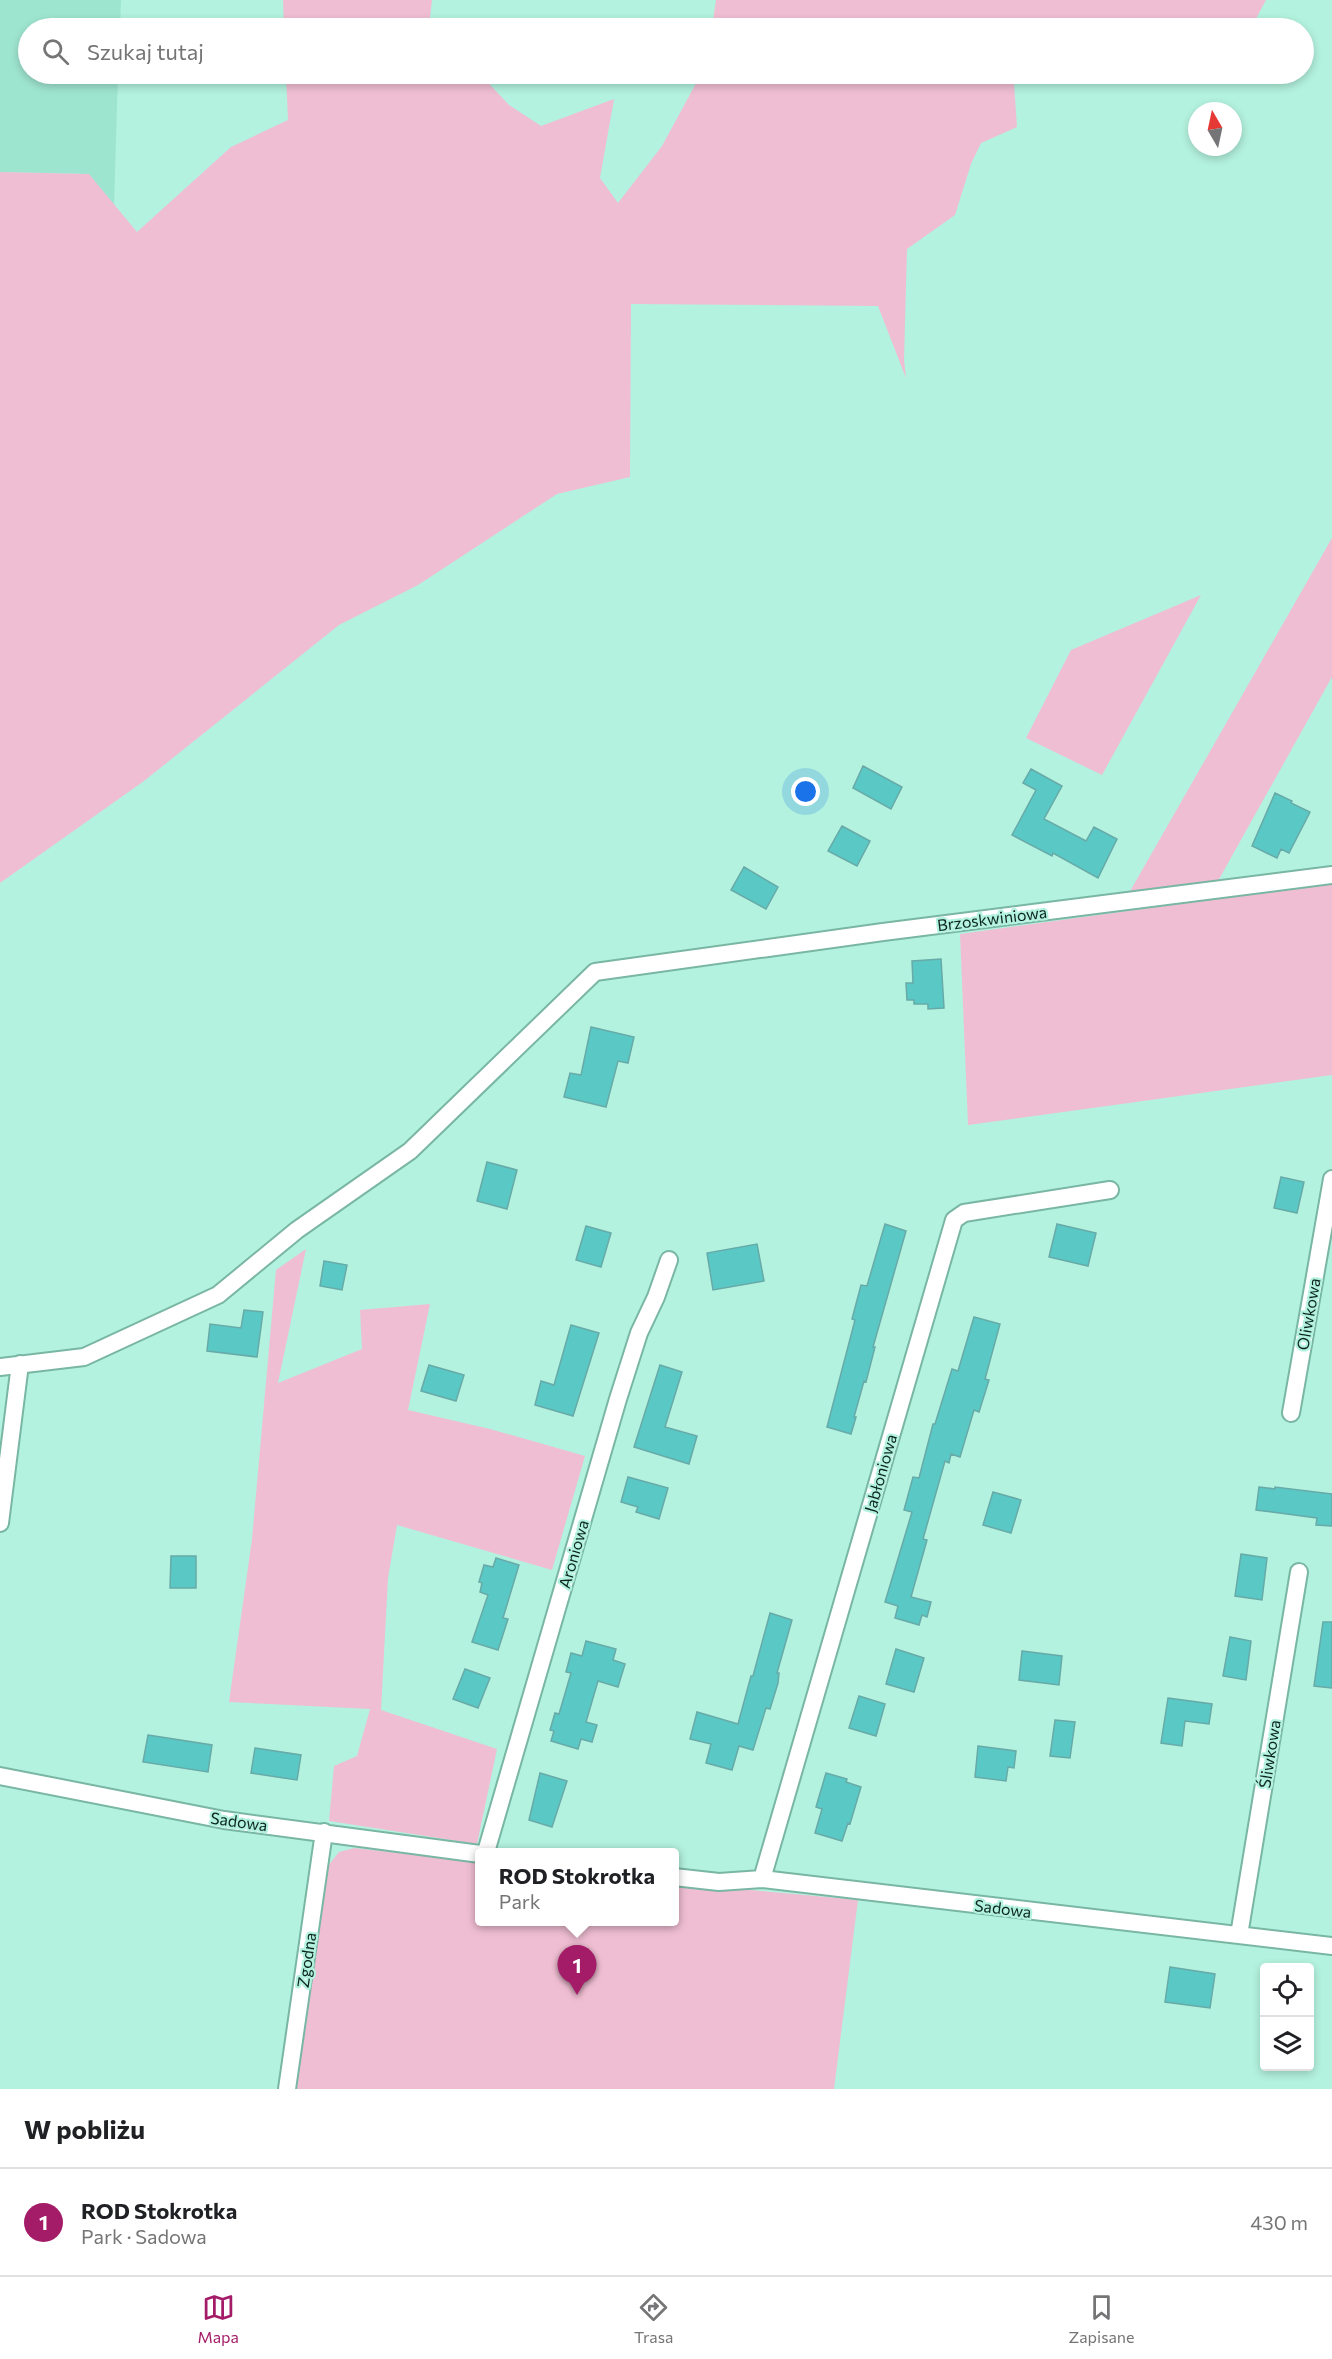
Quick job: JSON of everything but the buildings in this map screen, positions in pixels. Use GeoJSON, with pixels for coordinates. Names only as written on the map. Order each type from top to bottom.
{"type":"FeatureCollection","features":[{"type":"Feature","properties":{"kind":"street","name":"Brzoskwiniowa"},"geometry":{"type":"LineString","coordinates":[[0,1367],[84,1357],[218,1294],[297,1230],[410,1151],[595,972],[883,932],[1332,875]]}},
{"type":"Feature","properties":{"kind":"street","name":"Oliwkowa"},"geometry":{"type":"LineString","coordinates":[[1291,1413],[1332,1179]]}},
{"type":"Feature","properties":{"kind":"street","name":"Jabłoniowa"},"geometry":{"type":"LineString","coordinates":[[762,1879],[954,1220],[964,1213],[1110,1190]]}},
{"type":"Feature","properties":{"kind":"street","name":"Aroniowa"},"geometry":{"type":"LineString","coordinates":[[487,1848],[618,1399],[639,1333],[656,1297],[669,1260]]}},
{"type":"Feature","properties":{"kind":"street"},"geometry":{"type":"LineString","coordinates":[[0,1523],[20,1364]]}},
{"type":"Feature","properties":{"kind":"street","name":"Śliwkowa"},"geometry":{"type":"LineString","coordinates":[[1239,1935],[1299,1572]]}},
{"type":"Feature","properties":{"kind":"street","name":"Sadowa"},"geometry":{"type":"LineString","coordinates":[[0,1776],[224,1820],[475,1853]]}},
{"type":"Feature","properties":{"kind":"street","name":"Zgodna"},"geometry":{"type":"LineString","coordinates":[[287,2089],[324,1832]]}},
{"type":"Feature","properties":{"kind":"street","name":"Sadowa"},"geometry":{"type":"LineString","coordinates":[[679,1877],[719,1882],[762,1879],[1332,1946]]}},
{"type":"Feature","properties":{"kind":"shaded area"},"geometry":{"type":"Polygon","coordinates":[[[0,0],[121,0],[120,18],[18,18],[18,84],[118,84],[114,206],[89,174],[0,172],[0,0]]]}},
{"type":"Feature","properties":{"kind":"shaded area"},"geometry":{"type":"Polygon","coordinates":[[[283,0],[432,0],[430,18],[284,18],[283,0]]]}},
{"type":"Feature","properties":{"kind":"shaded area"},"geometry":{"type":"Polygon","coordinates":[[[716,0],[1266,0],[1256,18],[713,18],[716,0]]]}},
{"type":"Feature","properties":{"kind":"shaded area"},"geometry":{"type":"Polygon","coordinates":[[[286,84],[489,84],[509,105],[541,126],[614,99],[600,178],[618,203],[662,146],[696,84],[1014,84],[1017,127],[981,143],[971,164],[955,215],[907,249],[904,360],[906,378],[878,306],[631,304],[630,477],[557,494],[418,585],[339,625],[144,781],[0,883],[0,172],[89,174],[137,232],[231,147],[288,120],[286,84]]]}},
{"type":"Feature","properties":{"kind":"shaded area"},"geometry":{"type":"Polygon","coordinates":[[[1332,538],[1332,677],[1218,881],[1129,893],[1332,538]]]}},
{"type":"Feature","properties":{"kind":"shaded area"},"geometry":{"type":"Polygon","coordinates":[[[1201,595],[1102,775],[1026,738],[1071,650],[1201,595]]]}},
{"type":"Feature","properties":{"kind":"shaded area"},"geometry":{"type":"Polygon","coordinates":[[[1332,883],[1332,1075],[968,1125],[960,934],[1332,883]]]}},
{"type":"Feature","properties":{"kind":"shaded area"},"geometry":{"type":"Polygon","coordinates":[[[306,1249],[278,1383],[362,1349],[360,1310],[430,1304],[408,1410],[490,1429],[585,1456],[552,1570],[397,1525],[388,1578],[381,1710],[497,1749],[477,1844],[329,1821],[334,1766],[357,1756],[370,1709],[229,1702],[252,1539],[276,1270],[306,1249]]]}},
{"type":"Feature","properties":{"kind":"shaded area"},"geometry":{"type":"Polygon","coordinates":[[[354,1848],[475,1862],[475,1926],[679,1926],[679,1883],[858,1900],[834,2089],[294,2089],[327,1867],[339,1852],[354,1848]]]}},
{"type":"Feature","properties":{"kind":"place","name":"ROD Stokrotka"},"geometry":{"type":"Point","coordinates":[577,1995]}}]}
